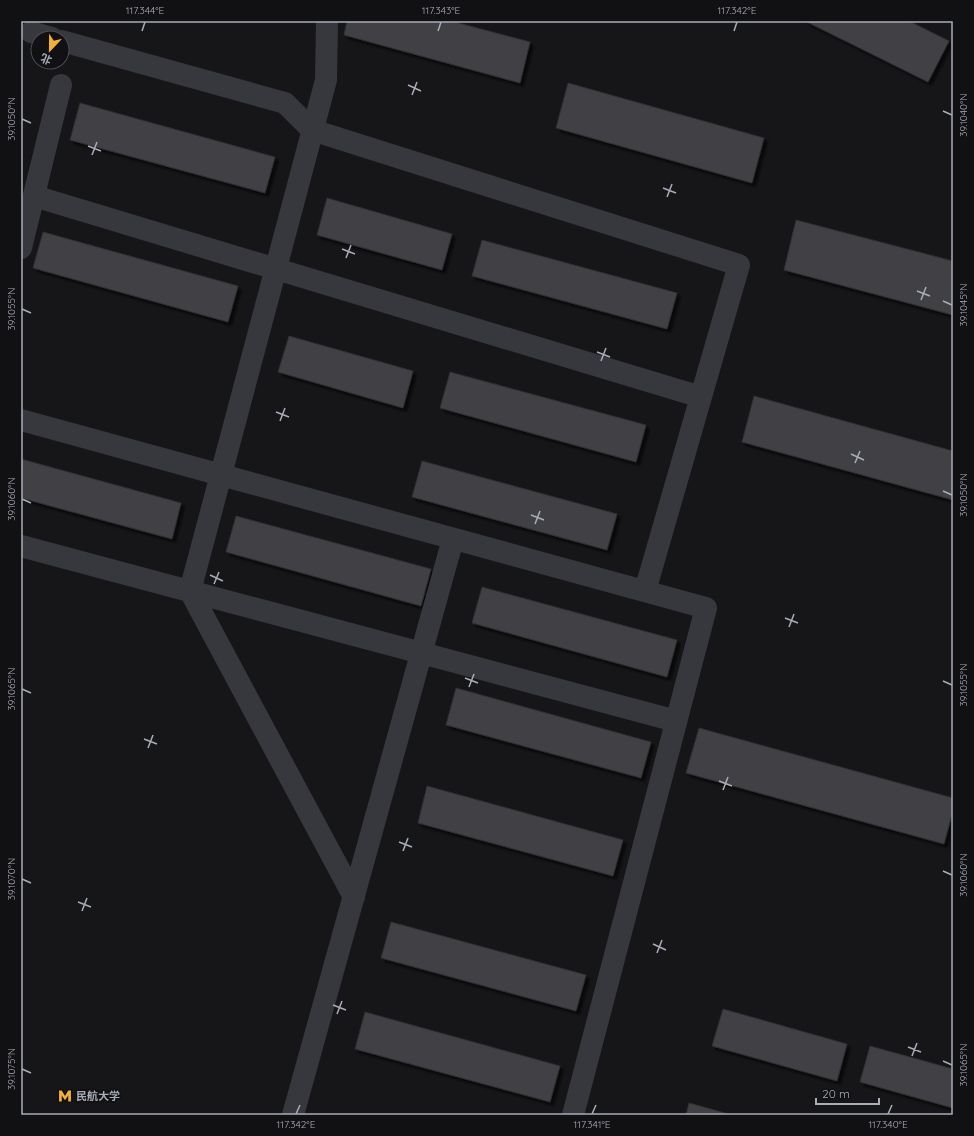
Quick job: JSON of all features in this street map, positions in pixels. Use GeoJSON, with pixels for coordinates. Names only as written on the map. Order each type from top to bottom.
{"type":"FeatureCollection","features":[{"type":"Feature","properties":{"kind":"street"},"geometry":{"type":"LineString","coordinates":[[326,21],[326,80],[190,591],[354,897]]}},
{"type":"Feature","properties":{"kind":"street"},"geometry":{"type":"LineString","coordinates":[[70,43],[284,103],[312,130],[739,265],[645,591]]}},
{"type":"Feature","properties":{"kind":"street"},"geometry":{"type":"LineString","coordinates":[[21,248],[61,84]]}},
{"type":"Feature","properties":{"kind":"street"},"geometry":{"type":"LineString","coordinates":[[34,196],[701,397]]}},
{"type":"Feature","properties":{"kind":"street"},"geometry":{"type":"LineString","coordinates":[[21,420],[706,608],[573,1115]]}},
{"type":"Feature","properties":{"kind":"street"},"geometry":{"type":"LineString","coordinates":[[293,1115],[453,539]]}},
{"type":"Feature","properties":{"kind":"street"},"geometry":{"type":"LineString","coordinates":[[21,546],[676,721]]}},
{"type":"Feature","properties":{"kind":"building"},"geometry":{"type":"Polygon","coordinates":[[[347,21],[451,21],[530,42],[520,83],[344,35],[347,21]]]}},
{"type":"Feature","properties":{"kind":"building"},"geometry":{"type":"Polygon","coordinates":[[[805,21],[909,21],[949,41],[928,82],[805,21]]]}},
{"type":"Feature","properties":{"kind":"building"},"geometry":{"type":"Polygon","coordinates":[[[568,83],[764,138],[752,183],[556,128],[568,83]]]}},
{"type":"Feature","properties":{"kind":"building"},"geometry":{"type":"Polygon","coordinates":[[[80,103],[275,157],[265,193],[70,140],[80,103]]]}},
{"type":"Feature","properties":{"kind":"building"},"geometry":{"type":"Polygon","coordinates":[[[327,198],[452,234],[442,270],[317,235],[327,198]]]}},
{"type":"Feature","properties":{"kind":"building"},"geometry":{"type":"Polygon","coordinates":[[[796,220],[953,261],[953,315],[784,270],[796,220]]]}},
{"type":"Feature","properties":{"kind":"building"},"geometry":{"type":"Polygon","coordinates":[[[43,232],[238,286],[228,322],[33,268],[43,232]]]}},
{"type":"Feature","properties":{"kind":"building"},"geometry":{"type":"Polygon","coordinates":[[[482,240],[677,293],[667,329],[472,276],[482,240]]]}},
{"type":"Feature","properties":{"kind":"building"},"geometry":{"type":"Polygon","coordinates":[[[289,336],[413,371],[403,408],[278,372],[289,336]]]}},
{"type":"Feature","properties":{"kind":"building"},"geometry":{"type":"Polygon","coordinates":[[[450,372],[646,425],[636,462],[440,408],[450,372]]]}},
{"type":"Feature","properties":{"kind":"building"},"geometry":{"type":"Polygon","coordinates":[[[754,396],[953,451],[953,500],[742,442],[754,396]]]}},
{"type":"Feature","properties":{"kind":"building"},"geometry":{"type":"Polygon","coordinates":[[[21,459],[181,503],[172,539],[21,498],[21,459]]]}},
{"type":"Feature","properties":{"kind":"building"},"geometry":{"type":"Polygon","coordinates":[[[422,461],[617,514],[607,550],[412,497],[422,461]]]}},
{"type":"Feature","properties":{"kind":"building"},"geometry":{"type":"Polygon","coordinates":[[[236,516],[431,569],[421,606],[226,552],[236,516]]]}},
{"type":"Feature","properties":{"kind":"building"},"geometry":{"type":"Polygon","coordinates":[[[482,587],[677,640],[667,677],[472,623],[482,587]]]}},
{"type":"Feature","properties":{"kind":"building"},"geometry":{"type":"Polygon","coordinates":[[[456,688],[651,742],[641,778],[446,725],[456,688]]]}},
{"type":"Feature","properties":{"kind":"building"},"geometry":{"type":"Polygon","coordinates":[[[699,728],[953,798],[953,810],[944,844],[686,773],[699,728]]]}},
{"type":"Feature","properties":{"kind":"building"},"geometry":{"type":"Polygon","coordinates":[[[427,786],[623,840],[613,876],[418,823],[427,786]]]}},
{"type":"Feature","properties":{"kind":"building"},"geometry":{"type":"Polygon","coordinates":[[[391,922],[586,975],[576,1011],[381,958],[391,922]]]}},
{"type":"Feature","properties":{"kind":"building"},"geometry":{"type":"Polygon","coordinates":[[[723,1009],[847,1044],[837,1081],[712,1046],[723,1009]]]}},
{"type":"Feature","properties":{"kind":"building"},"geometry":{"type":"Polygon","coordinates":[[[365,1012],[560,1066],[550,1102],[355,1049],[365,1012]]]}},
{"type":"Feature","properties":{"kind":"building"},"geometry":{"type":"Polygon","coordinates":[[[870,1046],[953,1069],[953,1108],[860,1082],[870,1046]]]}},
{"type":"Feature","properties":{"kind":"building"},"geometry":{"type":"Polygon","coordinates":[[[689,1103],[732,1115],[686,1115],[689,1103]]]}},
{"type":"Feature","properties":{"kind":"place","name":"民航大学"},"geometry":{"type":"Point","coordinates":[65,1096]}}]}
